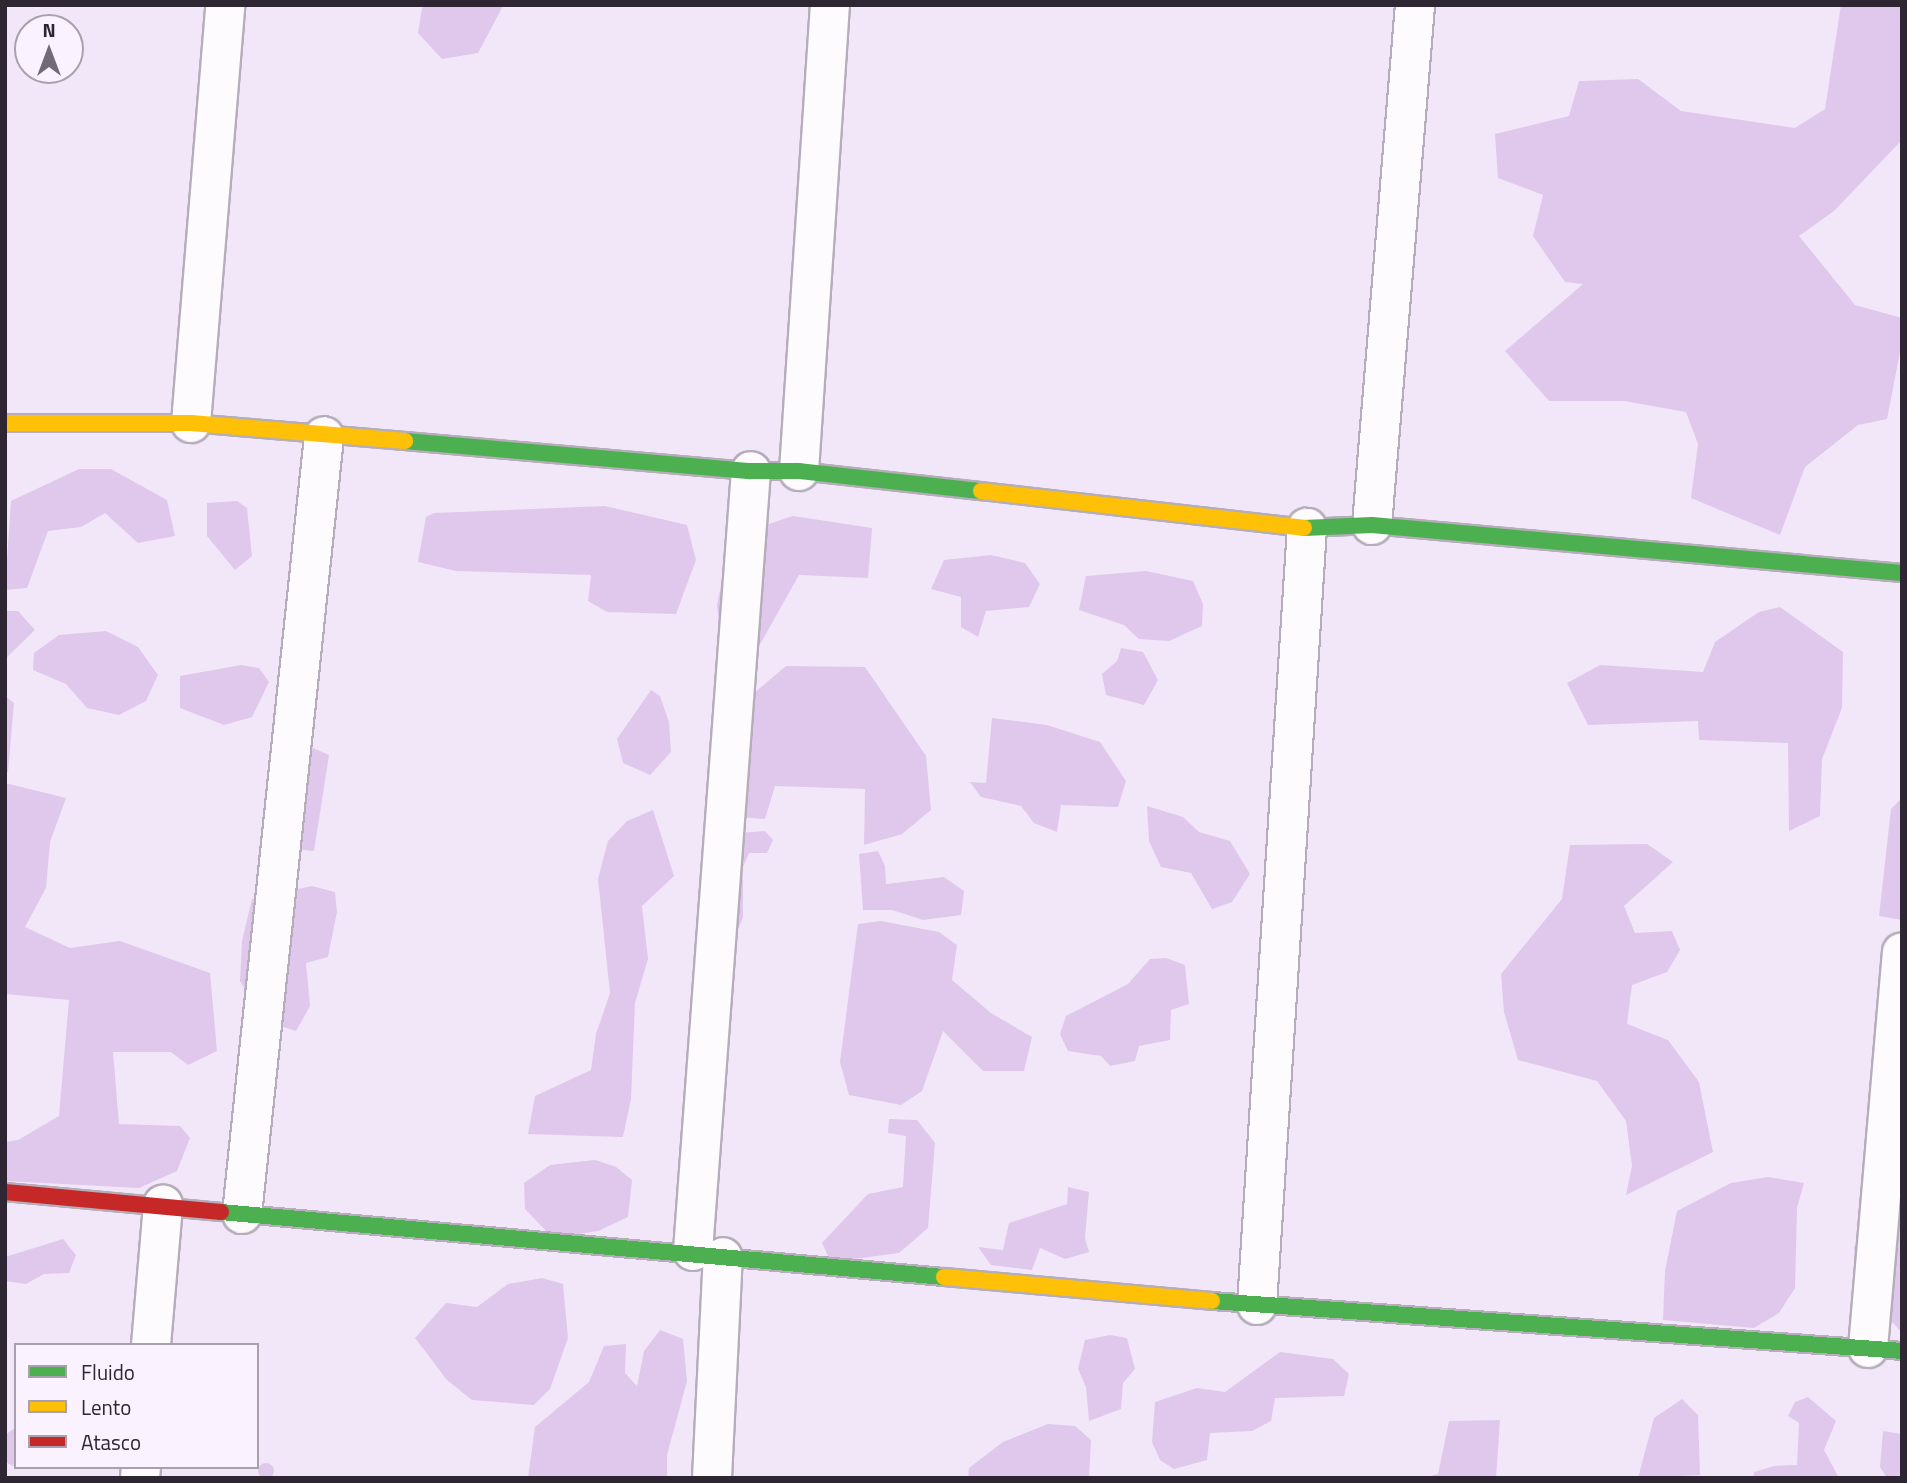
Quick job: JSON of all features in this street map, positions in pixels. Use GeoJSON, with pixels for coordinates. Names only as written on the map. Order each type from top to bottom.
{"type":"FeatureCollection","features":[{"type":"Feature","properties":{"kind":"street"},"geometry":{"type":"LineString","coordinates":[[191,423],[225,5]]}},
{"type":"Feature","properties":{"kind":"street"},"geometry":{"type":"LineString","coordinates":[[799,471],[830,5]]}},
{"type":"Feature","properties":{"kind":"street"},"geometry":{"type":"LineString","coordinates":[[1372,525],[1416,5]]}},
{"type":"Feature","properties":{"kind":"street"},"geometry":{"type":"LineString","coordinates":[[5,423],[191,423],[751,471],[799,471],[1307,528],[1372,525],[1902,573]]}},
{"type":"Feature","properties":{"kind":"street"},"geometry":{"type":"LineString","coordinates":[[242,1214],[324,436]]}},
{"type":"Feature","properties":{"kind":"street"},"geometry":{"type":"LineString","coordinates":[[712,1478],[708,1254],[751,471]]}},
{"type":"Feature","properties":{"kind":"street"},"geometry":{"type":"LineString","coordinates":[[1257,1305],[1307,528]]}},
{"type":"Feature","properties":{"kind":"street"},"geometry":{"type":"LineString","coordinates":[[5,1192],[1257,1305],[1885,1349],[1902,952]]}},
{"type":"Feature","properties":{"kind":"street"},"geometry":{"type":"LineString","coordinates":[[151,1343],[163,1205]]}},
{"type":"Feature","properties":{"kind":"shaded area"},"geometry":{"type":"Polygon","coordinates":[[[428,5],[503,6],[478,53],[442,59],[418,33],[422,8],[428,5]]]}},
{"type":"Feature","properties":{"kind":"shaded area"},"geometry":{"type":"Polygon","coordinates":[[[1841,5],[1900,5],[1902,140],[1834,211],[1799,236],[1855,305],[1902,318],[1902,342],[1887,419],[1858,425],[1805,467],[1780,535],[1691,498],[1698,444],[1686,412],[1624,401],[1549,401],[1505,351],[1583,284],[1565,282],[1533,236],[1543,195],[1498,178],[1495,134],[1569,116],[1579,81],[1638,79],[1681,111],[1795,128],[1825,109],[1841,5]]]}},
{"type":"Feature","properties":{"kind":"shaded area"},"geometry":{"type":"Polygon","coordinates":[[[79,469],[111,469],[167,500],[175,536],[138,543],[105,513],[81,527],[48,531],[27,588],[5,590],[11,501],[79,469]]]}},
{"type":"Feature","properties":{"kind":"shaded area"},"geometry":{"type":"Polygon","coordinates":[[[237,501],[247,508],[252,556],[235,570],[207,536],[207,503],[237,501]]]}},
{"type":"Feature","properties":{"kind":"shaded area"},"geometry":{"type":"Polygon","coordinates":[[[605,506],[687,525],[696,560],[676,614],[607,612],[588,601],[591,575],[456,571],[418,562],[426,517],[434,513],[605,506]]]}},
{"type":"Feature","properties":{"kind":"shaded area"},"geometry":{"type":"Polygon","coordinates":[[[793,516],[872,528],[868,578],[799,575],[754,655],[721,643],[717,605],[724,570],[748,558],[757,528],[793,516]]]}},
{"type":"Feature","properties":{"kind":"shaded area"},"geometry":{"type":"Polygon","coordinates":[[[991,555],[1025,563],[1040,584],[1029,607],[986,611],[978,637],[961,627],[961,597],[931,589],[944,560],[991,555]]]}},
{"type":"Feature","properties":{"kind":"shaded area"},"geometry":{"type":"Polygon","coordinates":[[[1146,571],[1193,581],[1203,604],[1202,626],[1169,641],[1139,639],[1124,625],[1079,610],[1086,576],[1146,571]]]}},
{"type":"Feature","properties":{"kind":"shaded area"},"geometry":{"type":"Polygon","coordinates":[[[1780,607],[1843,652],[1842,708],[1822,759],[1820,816],[1789,831],[1788,743],[1699,740],[1698,721],[1588,725],[1567,683],[1600,665],[1703,672],[1715,642],[1759,612],[1780,607]]]}},
{"type":"Feature","properties":{"kind":"shaded area"},"geometry":{"type":"Polygon","coordinates":[[[5,611],[18,611],[35,630],[5,659],[5,611]]]}},
{"type":"Feature","properties":{"kind":"shaded area"},"geometry":{"type":"Polygon","coordinates":[[[106,631],[138,647],[158,675],[146,701],[119,715],[87,708],[66,684],[33,670],[34,653],[59,635],[106,631]]]}},
{"type":"Feature","properties":{"kind":"shaded area"},"geometry":{"type":"Polygon","coordinates":[[[1121,648],[1143,652],[1158,680],[1144,705],[1106,695],[1102,674],[1117,661],[1121,648]]]}},
{"type":"Feature","properties":{"kind":"shaded area"},"geometry":{"type":"Polygon","coordinates":[[[241,665],[259,668],[269,682],[252,717],[224,725],[180,708],[180,676],[241,665]]]}},
{"type":"Feature","properties":{"kind":"shaded area"},"geometry":{"type":"Polygon","coordinates":[[[786,666],[865,667],[926,756],[931,810],[902,834],[864,845],[865,789],[775,786],[765,819],[740,817],[734,710],[786,666]]]}},
{"type":"Feature","properties":{"kind":"shaded area"},"geometry":{"type":"Polygon","coordinates":[[[651,690],[660,696],[669,722],[671,752],[650,775],[623,763],[617,739],[651,690]]]}},
{"type":"Feature","properties":{"kind":"shaded area"},"geometry":{"type":"Polygon","coordinates":[[[5,696],[14,703],[8,772],[5,771],[5,696]]]}},
{"type":"Feature","properties":{"kind":"shaded area"},"geometry":{"type":"Polygon","coordinates":[[[992,718],[1047,725],[1100,742],[1126,781],[1118,807],[1061,805],[1057,832],[1034,823],[1021,806],[981,797],[970,782],[986,783],[992,718]]]}},
{"type":"Feature","properties":{"kind":"shaded area"},"geometry":{"type":"Polygon","coordinates":[[[306,745],[329,755],[314,851],[287,848],[306,745]]]}},
{"type":"Feature","properties":{"kind":"shaded area"},"geometry":{"type":"Polygon","coordinates":[[[5,783],[66,798],[50,842],[46,888],[25,927],[70,948],[120,941],[210,973],[217,1051],[188,1065],[171,1052],[113,1052],[119,1124],[180,1126],[190,1138],[177,1171],[139,1188],[5,1181],[5,1142],[18,1140],[59,1116],[69,1000],[5,994],[5,783]]]}},
{"type":"Feature","properties":{"kind":"shaded area"},"geometry":{"type":"Polygon","coordinates":[[[1902,798],[1902,920],[1879,916],[1891,809],[1902,798]]]}},
{"type":"Feature","properties":{"kind":"shaded area"},"geometry":{"type":"Polygon","coordinates":[[[1147,806],[1183,817],[1199,832],[1230,841],[1250,874],[1232,902],[1212,909],[1191,873],[1161,867],[1149,841],[1147,806]]]}},
{"type":"Feature","properties":{"kind":"shaded area"},"geometry":{"type":"Polygon","coordinates":[[[653,810],[674,876],[642,906],[648,959],[635,1003],[631,1099],[623,1137],[528,1134],[535,1096],[591,1070],[596,1034],[610,993],[598,879],[608,841],[627,821],[653,810]]]}},
{"type":"Feature","properties":{"kind":"shaded area"},"geometry":{"type":"Polygon","coordinates":[[[765,831],[773,840],[767,853],[749,853],[743,867],[743,917],[731,947],[726,834],[765,831]]]}},
{"type":"Feature","properties":{"kind":"shaded area"},"geometry":{"type":"Polygon","coordinates":[[[1647,844],[1673,862],[1624,906],[1635,933],[1672,931],[1680,950],[1667,972],[1632,985],[1627,1024],[1668,1040],[1699,1082],[1713,1152],[1626,1195],[1632,1166],[1626,1121],[1597,1081],[1518,1060],[1504,1012],[1501,974],[1562,899],[1570,845],[1647,844]]]}},
{"type":"Feature","properties":{"kind":"shaded area"},"geometry":{"type":"Polygon","coordinates":[[[878,851],[885,866],[886,884],[944,877],[964,891],[961,915],[923,920],[892,910],[863,910],[859,854],[878,851]]]}},
{"type":"Feature","properties":{"kind":"shaded area"},"geometry":{"type":"Polygon","coordinates":[[[312,886],[335,892],[337,912],[328,957],[306,963],[310,1006],[296,1031],[264,1021],[240,981],[242,941],[252,899],[312,886]]]}},
{"type":"Feature","properties":{"kind":"shaded area"},"geometry":{"type":"Polygon","coordinates":[[[881,921],[939,932],[957,945],[952,980],[991,1013],[1032,1037],[1024,1071],[983,1071],[943,1031],[922,1091],[901,1105],[849,1095],[840,1062],[858,924],[881,921]]]}},
{"type":"Feature","properties":{"kind":"shaded area"},"geometry":{"type":"Polygon","coordinates":[[[1166,958],[1185,965],[1189,1004],[1171,1010],[1170,1040],[1139,1046],[1135,1061],[1110,1066],[1101,1056],[1068,1051],[1060,1034],[1066,1016],[1128,984],[1150,959],[1166,958]]]}},
{"type":"Feature","properties":{"kind":"shaded area"},"geometry":{"type":"Polygon","coordinates":[[[1902,1114],[1902,1333],[1856,1281],[1854,1247],[1875,1230],[1902,1114]]]}},
{"type":"Feature","properties":{"kind":"shaded area"},"geometry":{"type":"Polygon","coordinates":[[[889,1119],[917,1120],[935,1143],[928,1228],[899,1253],[831,1262],[822,1243],[868,1194],[903,1187],[906,1136],[888,1133],[889,1119]]]}},
{"type":"Feature","properties":{"kind":"shaded area"},"geometry":{"type":"Polygon","coordinates":[[[595,1160],[616,1167],[632,1180],[628,1217],[598,1231],[553,1238],[525,1209],[524,1183],[550,1165],[595,1160]]]}},
{"type":"Feature","properties":{"kind":"shaded area"},"geometry":{"type":"Polygon","coordinates":[[[1768,1177],[1804,1183],[1797,1208],[1795,1288],[1779,1313],[1754,1328],[1663,1320],[1665,1271],[1677,1211],[1731,1183],[1768,1177]]]}},
{"type":"Feature","properties":{"kind":"shaded area"},"geometry":{"type":"Polygon","coordinates":[[[1068,1187],[1089,1192],[1085,1238],[1089,1252],[1065,1259],[1040,1248],[1032,1270],[991,1265],[978,1247],[1003,1250],[1009,1223],[1067,1204],[1068,1187]]]}},
{"type":"Feature","properties":{"kind":"shaded area"},"geometry":{"type":"Polygon","coordinates":[[[63,1239],[76,1255],[69,1273],[44,1274],[26,1284],[5,1281],[5,1257],[63,1239]]]}},
{"type":"Feature","properties":{"kind":"shaded area"},"geometry":{"type":"Polygon","coordinates":[[[542,1278],[563,1284],[568,1338],[550,1389],[534,1405],[472,1400],[447,1380],[415,1338],[446,1303],[477,1307],[508,1284],[542,1278]]]}},
{"type":"Feature","properties":{"kind":"shaded area"},"geometry":{"type":"Polygon","coordinates":[[[660,1330],[683,1339],[687,1381],[667,1455],[667,1478],[528,1478],[535,1427],[589,1382],[604,1346],[626,1344],[625,1373],[637,1386],[644,1351],[660,1330]]]}},
{"type":"Feature","properties":{"kind":"shaded area"},"geometry":{"type":"Polygon","coordinates":[[[1110,1335],[1127,1338],[1135,1369],[1123,1383],[1121,1409],[1089,1421],[1086,1387],[1078,1369],[1085,1340],[1110,1335]]]}},
{"type":"Feature","properties":{"kind":"shaded area"},"geometry":{"type":"Polygon","coordinates":[[[1280,1352],[1333,1359],[1349,1374],[1344,1396],[1275,1398],[1271,1421],[1252,1431],[1210,1433],[1207,1460],[1174,1469],[1160,1460],[1152,1442],[1155,1402],[1197,1388],[1225,1392],[1280,1352]]]}},
{"type":"Feature","properties":{"kind":"shaded area"},"geometry":{"type":"Polygon","coordinates":[[[1808,1397],[1836,1421],[1824,1450],[1839,1478],[1753,1478],[1754,1472],[1774,1466],[1797,1465],[1799,1423],[1788,1416],[1795,1402],[1808,1397]]]}},
{"type":"Feature","properties":{"kind":"shaded area"},"geometry":{"type":"Polygon","coordinates":[[[1682,1399],[1698,1415],[1700,1475],[1638,1478],[1654,1418],[1682,1399]]]}},
{"type":"Feature","properties":{"kind":"shaded area"},"geometry":{"type":"Polygon","coordinates":[[[1500,1420],[1496,1478],[1423,1478],[1438,1474],[1449,1421],[1500,1420]]]}},
{"type":"Feature","properties":{"kind":"shaded area"},"geometry":{"type":"Polygon","coordinates":[[[1048,1424],[1075,1426],[1091,1440],[1089,1478],[968,1478],[969,1468],[1003,1442],[1048,1424]]]}},
{"type":"Feature","properties":{"kind":"shaded area"},"geometry":{"type":"Polygon","coordinates":[[[14,1428],[14,1466],[5,1462],[5,1435],[14,1428]]]}},
{"type":"Feature","properties":{"kind":"shaded area"},"geometry":{"type":"Polygon","coordinates":[[[1883,1431],[1902,1434],[1902,1478],[1887,1478],[1880,1467],[1883,1431]]]}},
{"type":"Feature","properties":{"kind":"shaded area"},"geometry":{"type":"Polygon","coordinates":[[[266,1463],[273,1468],[273,1474],[266,1479],[258,1471],[266,1463]]]}},
{"type":"Feature","properties":{"kind":"traffic: fast"},"geometry":{"type":"LineString","coordinates":[[405,441],[751,471],[799,471],[981,491]]}},
{"type":"Feature","properties":{"kind":"traffic: fast"},"geometry":{"type":"LineString","coordinates":[[1304,528],[1372,525],[1902,573]]}},
{"type":"Feature","properties":{"kind":"traffic: fast"},"geometry":{"type":"LineString","coordinates":[[221,1212],[944,1277]]}},
{"type":"Feature","properties":{"kind":"traffic: fast"},"geometry":{"type":"LineString","coordinates":[[1212,1301],[1902,1351]]}},
{"type":"Feature","properties":{"kind":"traffic: slow"},"geometry":{"type":"LineString","coordinates":[[5,423],[191,423],[405,441]]}},
{"type":"Feature","properties":{"kind":"traffic: slow"},"geometry":{"type":"LineString","coordinates":[[981,491],[1304,528]]}},
{"type":"Feature","properties":{"kind":"traffic: slow"},"geometry":{"type":"LineString","coordinates":[[944,1277],[1212,1301]]}},
{"type":"Feature","properties":{"kind":"traffic: jam"},"geometry":{"type":"LineString","coordinates":[[5,1192],[221,1212]]}}]}
